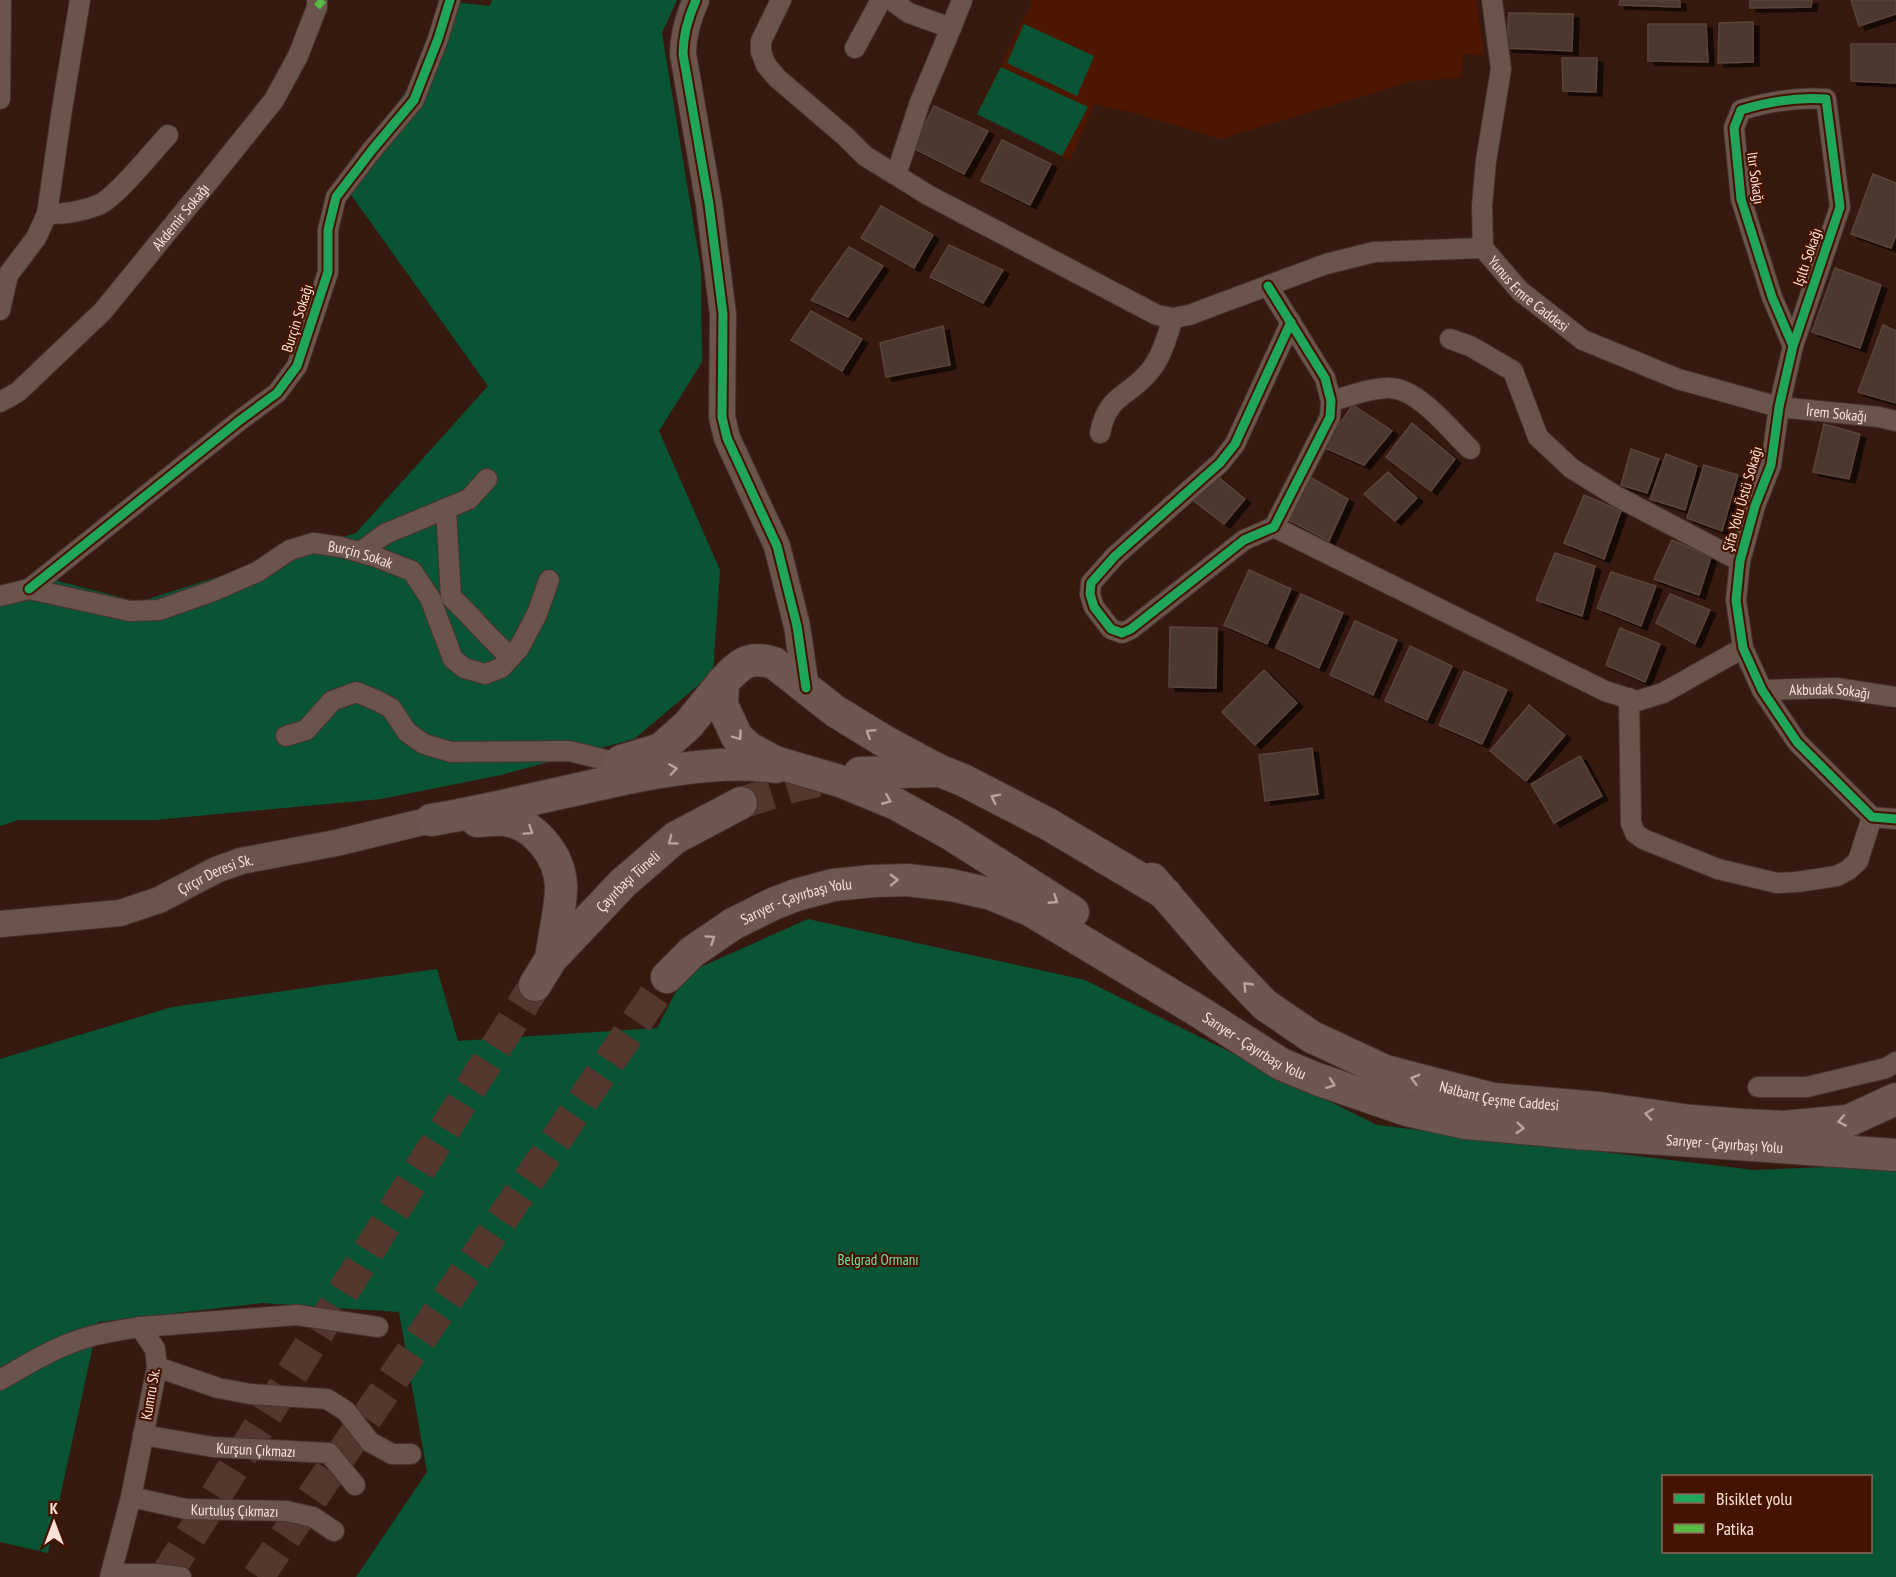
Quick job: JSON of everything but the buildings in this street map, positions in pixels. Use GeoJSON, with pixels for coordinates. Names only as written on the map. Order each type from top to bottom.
{"type":"FeatureCollection","features":[{"type":"Feature","properties":{"kind":"main road","name":"Nalbant Çeşme Caddesi"},"geometry":{"type":"LineString","coordinates":[[431,820],[489,796],[661,749],[704,708],[723,682],[739,666],[749,660],[763,660],[774,663],[835,711],[884,741],[1048,824],[1166,894],[1214,952],[1265,1005],[1312,1037],[1385,1071],[1493,1099],[1599,1108],[1691,1121],[1763,1126],[1819,1125],[1848,1121],[1896,1099]]}},
{"type":"Feature","properties":{"kind":"main road"},"geometry":{"type":"LineString","coordinates":[[723,682],[722,705],[737,736],[748,748],[775,762],[843,782],[896,804],[952,835],[1151,965],[1198,1011]]}},
{"type":"Feature","properties":{"kind":"main road"},"geometry":{"type":"LineString","coordinates":[[431,820],[473,813],[671,769],[763,765],[812,772]]}},
{"type":"Feature","properties":{"kind":"main road"},"geometry":{"type":"LineString","coordinates":[[860,773],[940,771]]}},
{"type":"Feature","properties":{"kind":"main road","name":"Çayırbaşı Tüneli"},"geometry":{"type":"LineString","coordinates":[[431,820],[506,820],[531,830],[546,845],[558,866],[561,885],[543,972],[623,883],[675,838],[741,803]]}},
{"type":"Feature","properties":{"kind":"main road","name":"Sarıyer - Çayırbaşı Yolu"},"geometry":{"type":"LineString","coordinates":[[667,977],[692,952],[733,924],[772,904],[833,885],[873,880],[907,880],[951,885],[991,894],[1030,910],[1281,1064],[1407,1110],[1466,1123],[1588,1134],[1896,1155]]}},
{"type":"Feature","properties":{"kind":"street"},"geometry":{"type":"LineString","coordinates":[[0,99],[1,0]]}},
{"type":"Feature","properties":{"kind":"street"},"geometry":{"type":"LineString","coordinates":[[0,310],[8,274],[36,238],[47,214],[80,0]]}},
{"type":"Feature","properties":{"kind":"street","name":"Akdemir Sokağı"},"geometry":{"type":"LineString","coordinates":[[0,402],[18,392],[104,311],[274,100],[298,56],[317,7],[317,0]]}},
{"type":"Feature","properties":{"kind":"street","name":"Burçin Sokağı"},"geometry":{"type":"LineString","coordinates":[[29,589],[277,393],[297,366],[328,272],[328,230],[336,197],[414,100],[438,39],[450,0]]}},
{"type":"Feature","properties":{"kind":"street"},"geometry":{"type":"LineString","coordinates":[[696,0],[683,36],[683,54],[709,204],[723,314],[722,417],[727,438],[777,546],[797,626],[806,688]]}},
{"type":"Feature","properties":{"kind":"street"},"geometry":{"type":"LineString","coordinates":[[781,0],[761,41],[761,52],[766,65],[777,78],[865,156],[928,195],[1157,315],[1173,318],[1189,315],[1326,264],[1374,252],[1483,248]]}},
{"type":"Feature","properties":{"kind":"street"},"geometry":{"type":"LineString","coordinates":[[855,48],[881,0]]}},
{"type":"Feature","properties":{"kind":"street"},"geometry":{"type":"LineString","coordinates":[[891,0],[909,13],[951,28]]}},
{"type":"Feature","properties":{"kind":"street"},"geometry":{"type":"LineString","coordinates":[[896,175],[920,102],[962,0]]}},
{"type":"Feature","properties":{"kind":"street","name":"Yunus Emre Caddesi"},"geometry":{"type":"LineString","coordinates":[[1492,0],[1501,69],[1486,161],[1482,206],[1483,248],[1520,291],[1583,340],[1678,379],[1779,407]]}},
{"type":"Feature","properties":{"kind":"street","name":"Itır Sokağı"},"geometry":{"type":"LineString","coordinates":[[1793,346],[1772,297],[1742,199],[1734,128],[1741,110],[1766,102],[1789,99],[1826,99],[1828,115]]}},
{"type":"Feature","properties":{"kind":"street","name":"Işıltı Sokağı"},"geometry":{"type":"LineString","coordinates":[[1779,407],[1793,346],[1840,207],[1828,115]]}},
{"type":"Feature","properties":{"kind":"street"},"geometry":{"type":"LineString","coordinates":[[47,214],[72,214],[101,204],[129,178],[168,135]]}},
{"type":"Feature","properties":{"kind":"street"},"geometry":{"type":"LineString","coordinates":[[1268,285],[1291,322],[1325,378],[1331,401],[1330,417],[1274,527],[1244,540],[1131,629],[1122,633],[1111,629],[1094,607],[1090,594],[1091,583],[1115,556],[1220,463],[1235,444],[1291,322]]}},
{"type":"Feature","properties":{"kind":"street"},"geometry":{"type":"LineString","coordinates":[[1100,433],[1102,419],[1118,397],[1150,372],[1162,351],[1173,318]]}},
{"type":"Feature","properties":{"kind":"street"},"geometry":{"type":"LineString","coordinates":[[1450,339],[1470,346],[1514,371],[1538,436],[1571,468],[1616,496],[1740,561]]}},
{"type":"Feature","properties":{"kind":"street"},"geometry":{"type":"LineString","coordinates":[[1331,401],[1390,388],[1403,392],[1423,403],[1470,449]]}},
{"type":"Feature","properties":{"kind":"street","name":"İrem Sokağı"},"geometry":{"type":"LineString","coordinates":[[1779,407],[1879,417],[1896,421]]}},
{"type":"Feature","properties":{"kind":"street","name":"Şifa Yolu Üstü Sokağı"},"geometry":{"type":"LineString","coordinates":[[1779,407],[1771,465],[1755,506],[1740,561],[1736,600],[1743,648],[1762,690],[1797,742],[1872,817]]}},
{"type":"Feature","properties":{"kind":"street"},"geometry":{"type":"LineString","coordinates":[[360,552],[386,534],[469,499],[487,479]]}},
{"type":"Feature","properties":{"kind":"street"},"geometry":{"type":"LineString","coordinates":[[446,509],[452,597],[470,614],[494,643],[511,657]]}},
{"type":"Feature","properties":{"kind":"street"},"geometry":{"type":"LineString","coordinates":[[1274,527],[1605,691],[1637,701],[1664,693],[1743,648]]}},
{"type":"Feature","properties":{"kind":"street","name":"Burçin Sokak"},"geometry":{"type":"LineString","coordinates":[[0,597],[29,589],[130,610],[159,610],[213,591],[257,572],[290,550],[313,543],[360,552],[412,571],[430,598],[453,658],[464,668],[484,674],[501,668],[519,648],[537,614],[549,580]]}},
{"type":"Feature","properties":{"kind":"street","name":"Akbudak Sokağı"},"geometry":{"type":"LineString","coordinates":[[1762,690],[1836,688],[1896,697]]}},
{"type":"Feature","properties":{"kind":"street"},"geometry":{"type":"LineString","coordinates":[[286,736],[306,730],[332,701],[356,693],[391,708],[407,732],[424,744],[451,752],[569,751],[614,762]]}},
{"type":"Feature","properties":{"kind":"street"},"geometry":{"type":"LineString","coordinates":[[1629,698],[1631,823],[1635,833],[1643,839],[1718,869],[1777,883],[1797,882],[1837,876],[1848,870],[1858,861],[1872,817],[1896,819]]}},
{"type":"Feature","properties":{"kind":"street","name":"Çırçır Deresi Sk."},"geometry":{"type":"LineString","coordinates":[[0,924],[120,912],[159,900],[216,870],[241,861],[336,843],[431,820]]}},
{"type":"Feature","properties":{"kind":"street"},"geometry":{"type":"LineString","coordinates":[[1758,1087],[1807,1087],[1886,1068],[1896,1062]]}},
{"type":"Feature","properties":{"kind":"street"},"geometry":{"type":"LineString","coordinates":[[0,1380],[71,1342],[107,1332],[140,1327],[297,1315],[378,1327]]}},
{"type":"Feature","properties":{"kind":"street","name":"Kumru Sk."},"geometry":{"type":"LineString","coordinates":[[111,1575],[131,1497],[157,1367],[154,1349],[140,1327]]}},
{"type":"Feature","properties":{"kind":"street"},"geometry":{"type":"LineString","coordinates":[[157,1367],[218,1388],[250,1394],[327,1399],[346,1411],[370,1442],[392,1454],[411,1454]]}},
{"type":"Feature","properties":{"kind":"street","name":"Kurşun Çıkmazı"},"geometry":{"type":"LineString","coordinates":[[143,1435],[213,1448],[329,1453],[355,1485]]}},
{"type":"Feature","properties":{"kind":"street","name":"Kurtuluş Çıkmazı"},"geometry":{"type":"LineString","coordinates":[[131,1497],[186,1509],[286,1511],[313,1516],[334,1531]]}},
{"type":"Feature","properties":{"kind":"street"},"geometry":{"type":"LineString","coordinates":[[111,1575],[156,1574],[181,1577]]}},
{"type":"Feature","properties":{"kind":"shaded area"},"geometry":{"type":"Polygon","coordinates":[[[1029,0],[1476,0],[1484,55],[1463,54],[1461,78],[1413,81],[1221,139],[1130,112],[1094,104],[1070,161],[978,111],[1032,3],[1029,0]]]}},
{"type":"Feature","properties":{"kind":"green space"},"geometry":{"type":"Polygon","coordinates":[[[492,0],[677,0],[662,33],[701,269],[702,362],[659,431],[720,570],[713,673],[634,739],[501,775],[381,799],[155,820],[18,820],[0,826],[0,589],[54,580],[139,602],[356,533],[488,386],[349,192],[368,145],[435,49],[452,2],[490,6],[492,0]]]}},
{"type":"Feature","properties":{"kind":"green space"},"geometry":{"type":"Polygon","coordinates":[[[1024,24],[1094,56],[1077,96],[1007,63],[1024,24]]]}},
{"type":"Feature","properties":{"kind":"green space"},"geometry":{"type":"Polygon","coordinates":[[[1001,67],[1088,107],[1062,156],[977,114],[1001,67]]]}},
{"type":"Feature","properties":{"kind":"green space","name":"Belgrad Ormanı"},"geometry":{"type":"Polygon","coordinates":[[[808,919],[1085,980],[1377,1125],[1754,1170],[1896,1164],[1896,1577],[356,1577],[427,1472],[399,1312],[262,1303],[98,1322],[48,1553],[0,1542],[0,1059],[172,1007],[437,969],[458,1041],[657,1028],[685,974],[808,919]]]}},
{"type":"Feature","properties":{"kind":"tunnel"},"geometry":{"type":"LineString","coordinates":[[741,803],[795,786],[838,777]]}},
{"type":"Feature","properties":{"kind":"tunnel"},"geometry":{"type":"LineString","coordinates":[[258,1577],[667,977]]}},
{"type":"Feature","properties":{"kind":"tunnel"},"geometry":{"type":"LineString","coordinates":[[165,1577],[535,985]]}},
{"type":"Feature","properties":{"kind":"marked path"},"geometry":{"type":"LineString","coordinates":[[317,7],[323,0]]}},
{"type":"Feature","properties":{"kind":"cycle path"},"geometry":{"type":"LineString","coordinates":[[29,589],[277,393],[297,366],[328,272],[328,230],[336,197],[414,100],[438,39],[450,0]]}},
{"type":"Feature","properties":{"kind":"cycle path"},"geometry":{"type":"LineString","coordinates":[[696,0],[686,26],[683,54],[709,204],[723,314],[722,417],[727,438],[777,546],[797,626],[806,688]]}},
{"type":"Feature","properties":{"kind":"cycle path"},"geometry":{"type":"LineString","coordinates":[[1793,346],[1772,297],[1741,199],[1734,128],[1741,110],[1783,100],[1826,99],[1840,207],[1793,346],[1779,407],[1771,465],[1755,506],[1740,561],[1736,600],[1743,648],[1762,690],[1797,742],[1872,817],[1896,819]]}},
{"type":"Feature","properties":{"kind":"cycle path"},"geometry":{"type":"LineString","coordinates":[[1268,286],[1325,378],[1331,401],[1330,417],[1274,527],[1244,540],[1131,629],[1122,633],[1111,629],[1094,607],[1090,594],[1091,583],[1115,556],[1220,463],[1235,444],[1291,322]]}}]}
